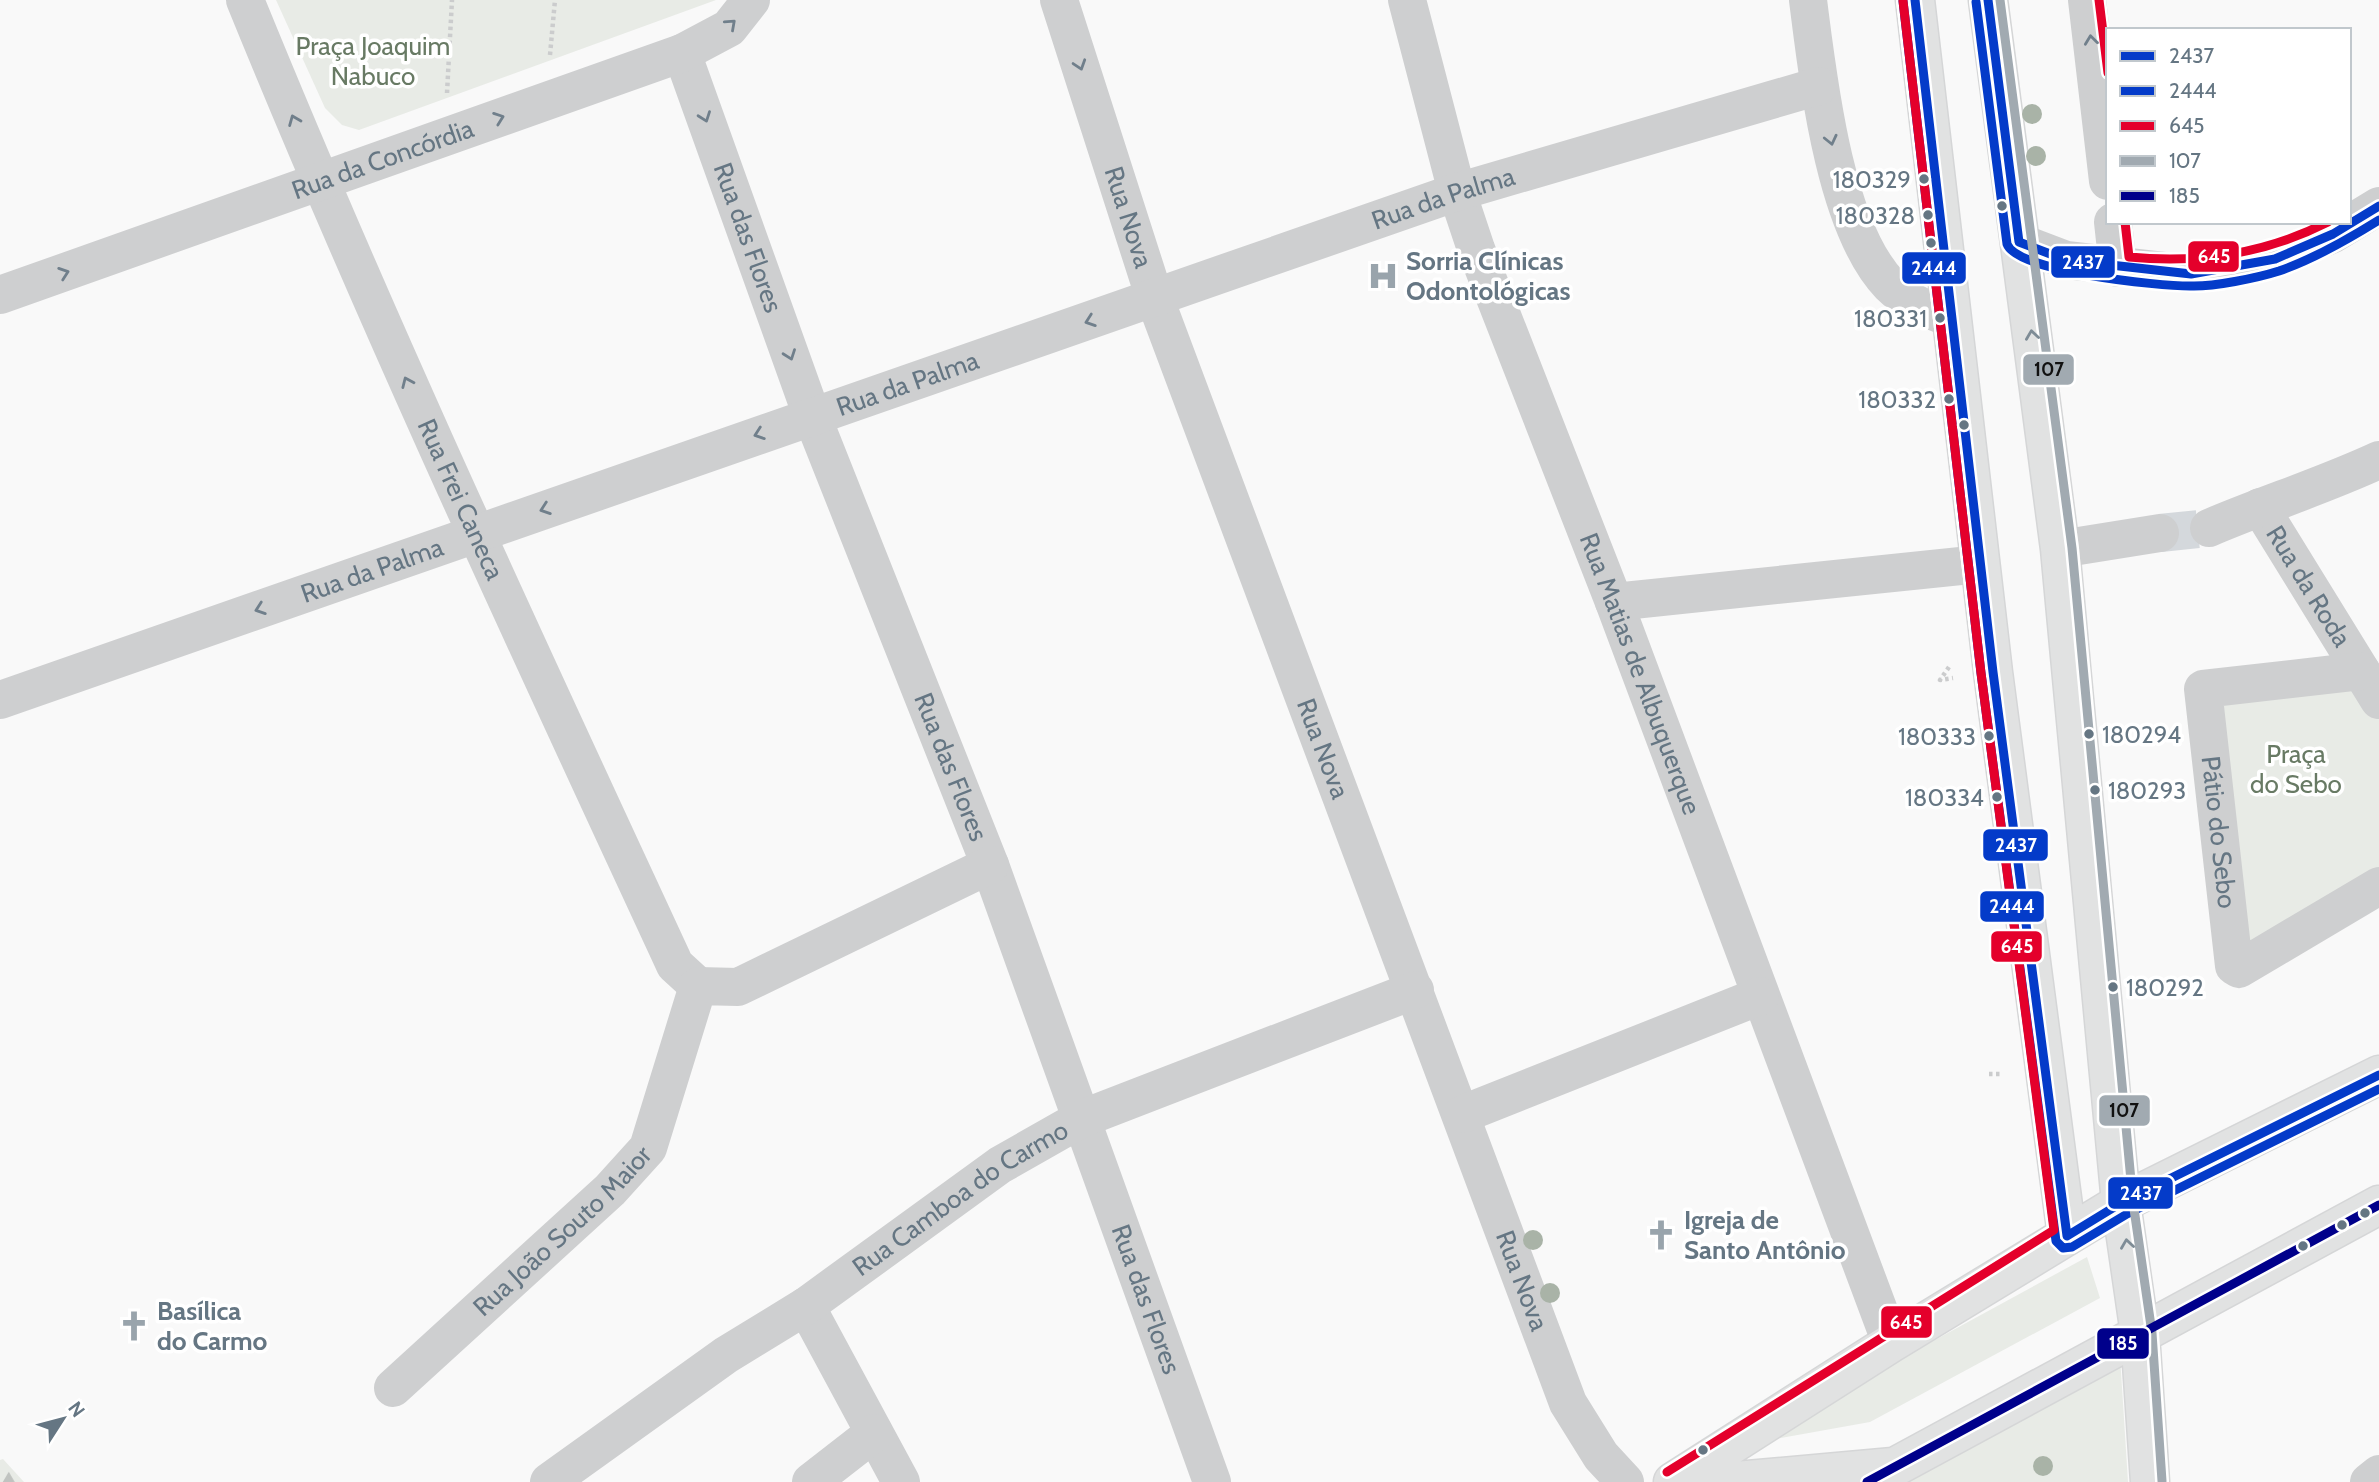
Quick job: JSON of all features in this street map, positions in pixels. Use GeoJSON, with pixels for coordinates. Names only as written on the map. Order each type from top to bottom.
{"type":"FeatureCollection","features":[{"type":"Feature","properties":{"kind":"main road"},"geometry":{"type":"LineString","coordinates":[[1915,0],[1980,564],[2067,1236]]}},
{"type":"Feature","properties":{"kind":"main road"},"geometry":{"type":"LineString","coordinates":[[1988,0],[2060,549],[2121,1203],[2140,1334],[2150,1482]]}},
{"type":"Feature","properties":{"kind":"main road"},"geometry":{"type":"LineString","coordinates":[[1673,1482],[1891,1343],[2121,1203],[2379,1075]]}},
{"type":"Feature","properties":{"kind":"main road"},"geometry":{"type":"LineString","coordinates":[[1725,1482],[1880,1475],[2379,1205]]}},
{"type":"Feature","properties":{"kind":"street","name":"Rua Frei Caneca"},"geometry":{"type":"LineString","coordinates":[[246,0],[320,183],[475,534],[675,965],[698,986]]}},
{"type":"Feature","properties":{"kind":"street","name":"Rua da Concórdia"},"geometry":{"type":"LineString","coordinates":[[0,295],[682,53],[730,28],[751,0]]}},
{"type":"Feature","properties":{"kind":"street","name":"Rua Nova"},"geometry":{"type":"LineString","coordinates":[[1059,0],[1155,299],[1463,1114],[1568,1403],[1601,1456],[1625,1482]]}},
{"type":"Feature","properties":{"kind":"street","name":"Rua Matias de Albuquerque"},"geometry":{"type":"LineString","coordinates":[[1407,0],[1457,192],[1476,249],[1614,602],[1891,1343]]}},
{"type":"Feature","properties":{"kind":"street"},"geometry":{"type":"LineString","coordinates":[[1808,0],[1819,86],[1854,226],[1889,284],[1914,304],[1950,318]]}},
{"type":"Feature","properties":{"kind":"street"},"geometry":{"type":"LineString","coordinates":[[2087,0],[2106,164]]}},
{"type":"Feature","properties":{"kind":"street","name":"Rua das Flores"},"geometry":{"type":"LineString","coordinates":[[682,53],[811,416],[990,865],[1212,1482]]}},
{"type":"Feature","properties":{"kind":"street","name":"Rua da Palma"},"geometry":{"type":"LineString","coordinates":[[0,700],[1457,192],[1819,86]]}},
{"type":"Feature","properties":{"kind":"street"},"geometry":{"type":"LineString","coordinates":[[2351,222],[2379,206]]}},
{"type":"Feature","properties":{"kind":"street"},"geometry":{"type":"LineString","coordinates":[[2113,224],[2118,268]]}},
{"type":"Feature","properties":{"kind":"street"},"geometry":{"type":"LineString","coordinates":[[2019,242],[2066,260],[2118,268],[2191,274],[2239,268],[2275,259],[2314,243],[2347,224]]}},
{"type":"Feature","properties":{"kind":"street"},"geometry":{"type":"LineString","coordinates":[[2209,528],[2260,507],[2325,486],[2379,460]]}},
{"type":"Feature","properties":{"kind":"street","name":"Rua da Roda"},"geometry":{"type":"LineString","coordinates":[[2260,507],[2370,686]]}},
{"type":"Feature","properties":{"kind":"street"},"geometry":{"type":"LineString","coordinates":[[2060,549],[2160,533]]}},
{"type":"Feature","properties":{"kind":"street"},"geometry":{"type":"LineString","coordinates":[[1614,602],[1980,564]]}},
{"type":"Feature","properties":{"kind":"street","name":"Pátio do Sebo"},"geometry":{"type":"LineString","coordinates":[[2370,686],[2203,689],[2234,966],[2239,969],[2379,886]]}},
{"type":"Feature","properties":{"kind":"street"},"geometry":{"type":"LineString","coordinates":[[698,986],[738,987],[990,865]]}},
{"type":"Feature","properties":{"kind":"street","name":"Rua João Souto Maior"},"geometry":{"type":"LineString","coordinates":[[393,1388],[611,1190],[648,1148],[698,986]]}},
{"type":"Feature","properties":{"kind":"street","name":"Rua Camboa do Carmo"},"geometry":{"type":"LineString","coordinates":[[549,1482],[726,1355],[806,1306],[1000,1165],[1082,1119],[1415,990]]}},
{"type":"Feature","properties":{"kind":"street"},"geometry":{"type":"LineString","coordinates":[[1463,1114],[1760,996]]}},
{"type":"Feature","properties":{"kind":"street"},"geometry":{"type":"LineString","coordinates":[[806,1306],[901,1482]]}},
{"type":"Feature","properties":{"kind":"street"},"geometry":{"type":"LineString","coordinates":[[811,1482],[874,1433]]}},
{"type":"Feature","properties":{"kind":"street"},"geometry":{"type":"LineString","coordinates":[[2369,1482],[2379,1474]]}},
{"type":"Feature","properties":{"kind":"path"},"geometry":{"type":"LineString","coordinates":[[444,137],[452,0]]}},
{"type":"Feature","properties":{"kind":"path"},"geometry":{"type":"LineString","coordinates":[[545,101],[555,0]]}},
{"type":"Feature","properties":{"kind":"path"},"geometry":{"type":"LineString","coordinates":[[1989,1074],[2000,1074]]}},
{"type":"Feature","properties":{"kind":"green space","name":"Praça Joaquim Nabuco"},"geometry":{"type":"Polygon","coordinates":[[[276,0],[716,0],[359,130],[342,125],[325,108],[276,0]]]}},
{"type":"Feature","properties":{"kind":"green space","name":"Praça do Sebo"},"geometry":{"type":"Polygon","coordinates":[[[2361,671],[2379,700],[2379,887],[2239,969],[2203,689],[2361,671]]]}},
{"type":"Feature","properties":{"kind":"green space"},"geometry":{"type":"Polygon","coordinates":[[[2087,1257],[2100,1298],[1870,1422],[1742,1445],[2087,1257]]]}},
{"type":"Feature","properties":{"kind":"green space"},"geometry":{"type":"Polygon","coordinates":[[[2120,1356],[2128,1482],[1907,1482],[2120,1356]]]}},
{"type":"Feature","properties":{"kind":"green space"},"geometry":{"type":"Polygon","coordinates":[[[3,1459],[24,1482],[0,1482],[0,1460],[3,1459]]]}},
{"type":"Feature","properties":{"kind":"tunnel"},"geometry":{"type":"LineString","coordinates":[[2160,533],[2209,528]]}},
{"type":"Feature","properties":{"kind":"transit line","name":"2437"},"geometry":{"type":"LineString","coordinates":[[1915,0],[1993,672],[2067,1236],[2121,1203],[2379,1075]]}},
{"type":"Feature","properties":{"kind":"transit line","name":"2437"},"geometry":{"type":"LineString","coordinates":[[1988,0],[2019,242],[2066,260],[2191,274],[2275,259],[2349,224]]}},
{"type":"Feature","properties":{"kind":"transit line","name":"107"},"geometry":{"type":"LineString","coordinates":[[2000,0],[2072,548],[2133,1202],[2152,1333],[2162,1481]]}},
{"type":"Feature","properties":{"kind":"transit line","name":"645"},"geometry":{"type":"LineString","coordinates":[[2099,0],[2106,57]]}},
{"type":"Feature","properties":{"kind":"transit line","name":"2444"},"geometry":{"type":"LineString","coordinates":[[1903,1],[1981,673],[2056,1241],[2063,1248],[2072,1247],[2127,1214],[2379,1089]]}},
{"type":"Feature","properties":{"kind":"transit line","name":"645"},"geometry":{"type":"LineString","coordinates":[[1667,1472],[2054,1230],[1981,673],[1903,1]]}},
{"type":"Feature","properties":{"kind":"transit line","name":"2444"},"geometry":{"type":"LineString","coordinates":[[1976,2],[2007,244],[2016,254],[2061,270],[2091,276],[2174,285],[2211,285],[2235,282],[2292,266],[2379,220]]}},
{"type":"Feature","properties":{"kind":"transit line","name":"2437"},"geometry":{"type":"LineString","coordinates":[[2351,223],[2379,206]]}},
{"type":"Feature","properties":{"kind":"transit line","name":"645"},"geometry":{"type":"LineString","coordinates":[[2125,224],[2129,257],[2155,259],[2206,257],[2256,249],[2324,224]]}},
{"type":"Feature","properties":{"kind":"transit line","name":"185"},"geometry":{"type":"LineString","coordinates":[[1867,1482],[2379,1205]]}},
{"type":"Feature","properties":{"kind":"place","name":"180329"},"geometry":{"type":"Point","coordinates":[1924,179]}},
{"type":"Feature","properties":{"kind":"place","name":"180328"},"geometry":{"type":"Point","coordinates":[1928,215]}},
{"type":"Feature","properties":{"kind":"place","name":"Sorria Clínicas Odontológicas"},"geometry":{"type":"Point","coordinates":[1383,276]}},
{"type":"Feature","properties":{"kind":"place","name":"180331"},"geometry":{"type":"Point","coordinates":[1940,318]}},
{"type":"Feature","properties":{"kind":"place","name":"180332"},"geometry":{"type":"Point","coordinates":[1949,399]}},
{"type":"Feature","properties":{"kind":"place","name":"180294"},"geometry":{"type":"Point","coordinates":[2089,734]}},
{"type":"Feature","properties":{"kind":"place","name":"180333"},"geometry":{"type":"Point","coordinates":[1989,736]}},
{"type":"Feature","properties":{"kind":"place","name":"180293"},"geometry":{"type":"Point","coordinates":[2095,790]}},
{"type":"Feature","properties":{"kind":"place","name":"180334"},"geometry":{"type":"Point","coordinates":[1997,797]}},
{"type":"Feature","properties":{"kind":"place","name":"180292"},"geometry":{"type":"Point","coordinates":[2113,987]}},
{"type":"Feature","properties":{"kind":"place","name":"Igreja de Santo Antônio"},"geometry":{"type":"Point","coordinates":[1661,1235]}},
{"type":"Feature","properties":{"kind":"place","name":"Basílica do Carmo"},"geometry":{"type":"Point","coordinates":[134,1326]}}]}
